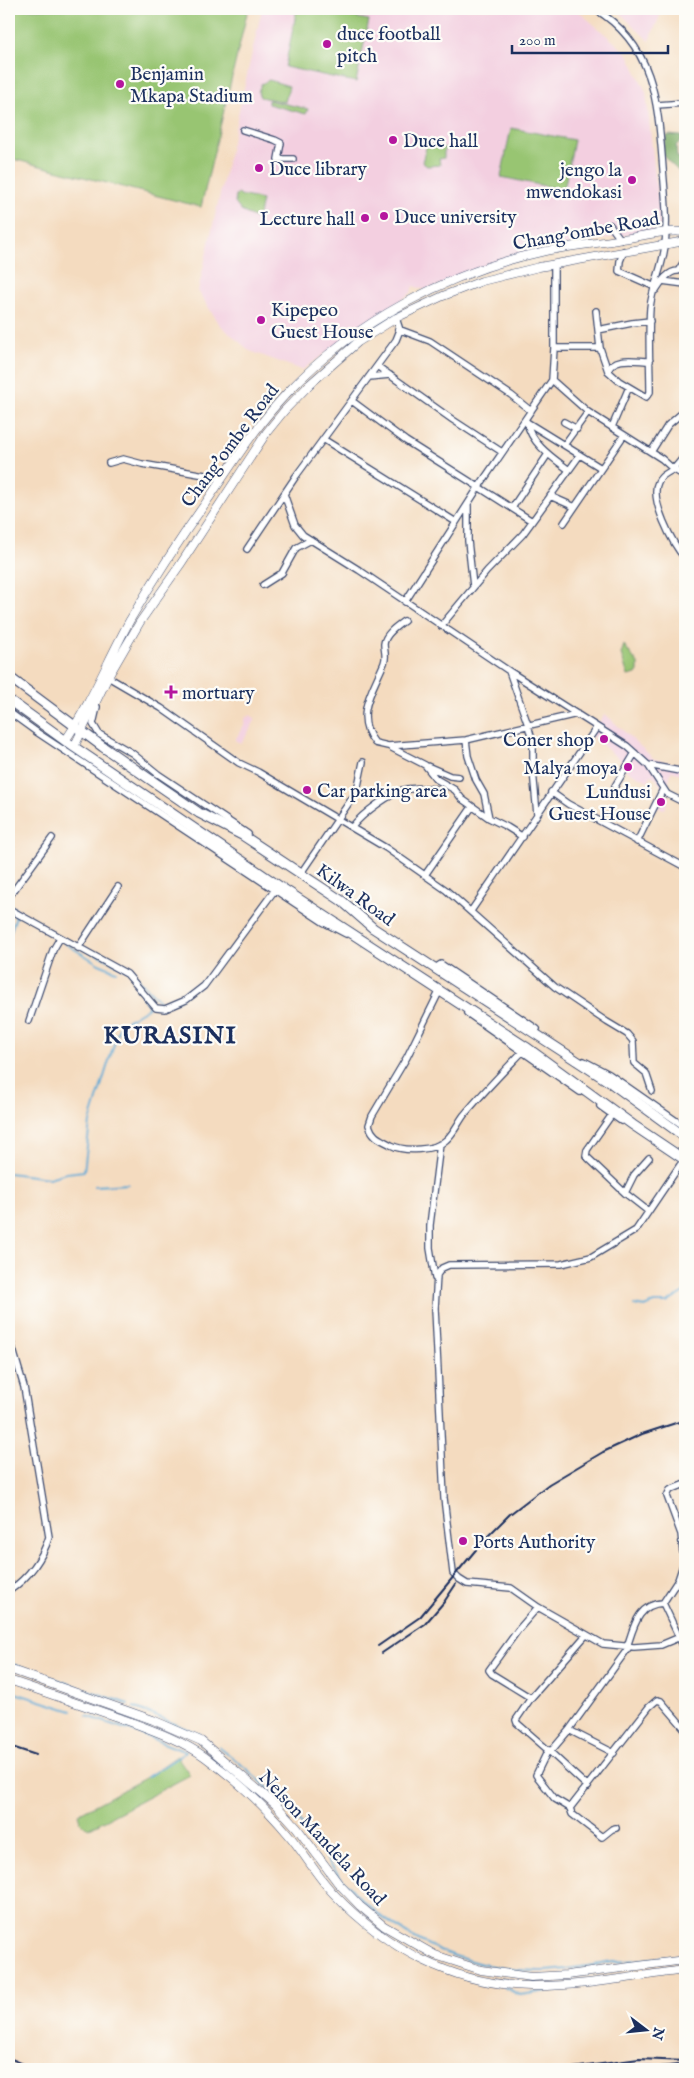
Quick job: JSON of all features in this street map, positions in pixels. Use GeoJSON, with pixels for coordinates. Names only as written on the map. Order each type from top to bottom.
{"type":"FeatureCollection","features":[{"type":"Feature","properties":{"kind":"highway","name":"Kilwa Road"},"geometry":{"type":"LineString","coordinates":[[9,677],[64,720],[199,813],[242,835],[342,901],[373,928],[611,1083],[685,1137]]}},
{"type":"Feature","properties":{"kind":"highway","name":"Kilwa Road"},"geometry":{"type":"LineString","coordinates":[[9,700],[277,888],[524,1049],[685,1162]]}},
{"type":"Feature","properties":{"kind":"main road","name":"Chang'ombe Road"},"geometry":{"type":"LineString","coordinates":[[74,747],[78,730],[130,620],[188,527],[258,427],[289,390],[317,364],[386,313],[441,285],[502,262],[561,248],[622,240],[667,230],[685,232]]}},
{"type":"Feature","properties":{"kind":"main road","name":"Chang'ombe Road"},"geometry":{"type":"LineString","coordinates":[[92,740],[86,716],[98,699],[108,676],[140,622],[279,416],[310,384],[358,342],[396,318],[443,296],[482,281],[512,272],[685,241]]}},
{"type":"Feature","properties":{"kind":"main road"},"geometry":{"type":"LineString","coordinates":[[64,720],[72,721],[86,716]]}},
{"type":"Feature","properties":{"kind":"main road","name":"Chang'ombe Road"},"geometry":{"type":"LineString","coordinates":[[65,741],[78,730]]}},
{"type":"Feature","properties":{"kind":"main road","name":"Nelson Mandela Road"},"geometry":{"type":"LineString","coordinates":[[9,1669],[153,1720],[201,1741],[276,1805],[297,1828],[338,1883],[360,1906],[384,1926],[435,1955],[481,1970],[531,1977],[567,1975],[685,1960]]}},
{"type":"Feature","properties":{"kind":"main road","name":"Nelson Mandela Road"},"geometry":{"type":"LineString","coordinates":[[9,1680],[147,1728],[172,1739],[204,1757],[269,1811],[332,1892],[354,1913],[381,1936],[409,1954],[432,1965],[478,1980],[530,1986],[572,1984],[685,1970]]}},
{"type":"Feature","properties":{"kind":"street"},"geometry":{"type":"LineString","coordinates":[[596,9],[616,25],[637,50],[648,70],[657,105],[667,230],[666,244],[652,296],[649,395],[643,397],[608,371],[600,348],[596,311]]}},
{"type":"Feature","properties":{"kind":"street"},"geometry":{"type":"LineString","coordinates":[[657,105],[684,106]]}},
{"type":"Feature","properties":{"kind":"street"},"geometry":{"type":"LineString","coordinates":[[243,130],[281,143],[278,159],[292,159]]}},
{"type":"Feature","properties":{"kind":"street"},"geometry":{"type":"LineString","coordinates":[[610,225],[622,240]]}},
{"type":"Feature","properties":{"kind":"street"},"geometry":{"type":"LineString","coordinates":[[624,251],[619,271],[654,287]]}},
{"type":"Feature","properties":{"kind":"street"},"geometry":{"type":"LineString","coordinates":[[652,296],[662,281],[673,271],[678,271],[685,260]]}},
{"type":"Feature","properties":{"kind":"street"},"geometry":{"type":"LineString","coordinates":[[405,602],[468,503],[502,452],[526,422],[531,411],[552,380],[554,264]]}},
{"type":"Feature","properties":{"kind":"street"},"geometry":{"type":"LineString","coordinates":[[662,281],[685,284]]}},
{"type":"Feature","properties":{"kind":"street"},"geometry":{"type":"LineString","coordinates":[[248,549],[284,494],[396,340],[399,333],[396,318]]}},
{"type":"Feature","properties":{"kind":"street"},"geometry":{"type":"LineString","coordinates":[[598,330],[650,321]]}},
{"type":"Feature","properties":{"kind":"street"},"geometry":{"type":"LineString","coordinates":[[398,329],[430,341],[511,395],[531,411]]}},
{"type":"Feature","properties":{"kind":"street"},"geometry":{"type":"LineString","coordinates":[[554,348],[600,348]]}},
{"type":"Feature","properties":{"kind":"street"},"geometry":{"type":"LineString","coordinates":[[608,371],[610,365],[617,361],[650,361]]}},
{"type":"Feature","properties":{"kind":"street"},"geometry":{"type":"LineString","coordinates":[[377,366],[502,452]]}},
{"type":"Feature","properties":{"kind":"street"},"geometry":{"type":"LineString","coordinates":[[369,377],[390,375]]}},
{"type":"Feature","properties":{"kind":"street"},"geometry":{"type":"LineString","coordinates":[[552,380],[588,412],[685,476]]}},
{"type":"Feature","properties":{"kind":"street"},"geometry":{"type":"LineString","coordinates":[[612,427],[629,387]]}},
{"type":"Feature","properties":{"kind":"street"},"geometry":{"type":"LineString","coordinates":[[352,401],[406,441],[532,521]]}},
{"type":"Feature","properties":{"kind":"street"},"geometry":{"type":"LineString","coordinates":[[651,452],[664,430],[682,413],[685,404]]}},
{"type":"Feature","properties":{"kind":"street"},"geometry":{"type":"LineString","coordinates":[[564,445],[588,412]]}},
{"type":"Feature","properties":{"kind":"street"},"geometry":{"type":"LineString","coordinates":[[526,422],[601,468]]}},
{"type":"Feature","properties":{"kind":"street"},"geometry":{"type":"LineString","coordinates":[[526,422],[533,438],[548,454],[569,470]]}},
{"type":"Feature","properties":{"kind":"street"},"geometry":{"type":"LineString","coordinates":[[564,422],[577,429]]}},
{"type":"Feature","properties":{"kind":"street"},"geometry":{"type":"LineString","coordinates":[[564,524],[624,435]]}},
{"type":"Feature","properties":{"kind":"street"},"geometry":{"type":"LineString","coordinates":[[323,439],[456,522]]}},
{"type":"Feature","properties":{"kind":"street"},"geometry":{"type":"LineString","coordinates":[[512,508],[548,454]]}},
{"type":"Feature","properties":{"kind":"street"},"geometry":{"type":"LineString","coordinates":[[685,455],[673,469],[662,475],[657,483],[654,494],[666,527],[685,558]]}},
{"type":"Feature","properties":{"kind":"street"},"geometry":{"type":"LineString","coordinates":[[441,626],[473,586],[523,534],[580,456]]}},
{"type":"Feature","properties":{"kind":"street"},"geometry":{"type":"LineString","coordinates":[[109,463],[121,458],[199,476],[222,478]]}},
{"type":"Feature","properties":{"kind":"street"},"geometry":{"type":"LineString","coordinates":[[284,494],[295,525],[310,540],[359,570],[508,671],[635,753],[648,765],[667,794],[685,803]]}},
{"type":"Feature","properties":{"kind":"street"},"geometry":{"type":"LineString","coordinates":[[550,496],[575,507]]}},
{"type":"Feature","properties":{"kind":"street"},"geometry":{"type":"LineString","coordinates":[[468,503],[468,541],[473,586]]}},
{"type":"Feature","properties":{"kind":"street"},"geometry":{"type":"LineString","coordinates":[[263,585],[282,573],[296,548],[310,540]]}},
{"type":"Feature","properties":{"kind":"street"},"geometry":{"type":"LineString","coordinates":[[404,620],[387,636],[384,644],[386,658],[365,707],[364,719],[375,743],[388,746],[450,776],[459,777]]}},
{"type":"Feature","properties":{"kind":"street"},"geometry":{"type":"LineString","coordinates":[[508,671],[528,725],[532,744],[537,814]]}},
{"type":"Feature","properties":{"kind":"street"},"geometry":{"type":"LineString","coordinates":[[108,676],[161,708],[239,763],[338,818],[424,875],[471,911],[555,987],[627,1034],[632,1041],[634,1063],[646,1073],[652,1092]]}},
{"type":"Feature","properties":{"kind":"street"},"geometry":{"type":"LineString","coordinates":[[98,699],[93,724],[99,734],[132,753],[300,874],[357,791],[364,762]]}},
{"type":"Feature","properties":{"kind":"street"},"geometry":{"type":"LineString","coordinates":[[9,712],[38,733],[277,888],[204,986],[186,1000],[165,1009],[156,1008],[127,974],[9,910]]}},
{"type":"Feature","properties":{"kind":"street"},"geometry":{"type":"LineString","coordinates":[[388,746],[466,740],[577,714]]}},
{"type":"Feature","properties":{"kind":"street"},"geometry":{"type":"LineString","coordinates":[[471,911],[597,727]]}},
{"type":"Feature","properties":{"kind":"street"},"geometry":{"type":"LineString","coordinates":[[466,740],[468,756],[476,780],[484,794],[489,818]]}},
{"type":"Feature","properties":{"kind":"street"},"geometry":{"type":"LineString","coordinates":[[614,786],[635,753]]}},
{"type":"Feature","properties":{"kind":"street"},"geometry":{"type":"LineString","coordinates":[[425,765],[436,779],[455,790],[472,807],[523,837]]}},
{"type":"Feature","properties":{"kind":"street"},"geometry":{"type":"LineString","coordinates":[[648,765],[685,772]]}},
{"type":"Feature","properties":{"kind":"street"},"geometry":{"type":"LineString","coordinates":[[352,827],[368,811],[396,793],[407,790],[435,788]]}},
{"type":"Feature","properties":{"kind":"street"},"geometry":{"type":"LineString","coordinates":[[637,842],[663,788]]}},
{"type":"Feature","properties":{"kind":"street"},"geometry":{"type":"LineString","coordinates":[[551,792],[568,804],[685,866]]}},
{"type":"Feature","properties":{"kind":"street"},"geometry":{"type":"LineString","coordinates":[[424,875],[472,807]]}},
{"type":"Feature","properties":{"kind":"street"},"geometry":{"type":"LineString","coordinates":[[9,897],[52,838]]}},
{"type":"Feature","properties":{"kind":"street"},"geometry":{"type":"LineString","coordinates":[[78,948],[118,887]]}},
{"type":"Feature","properties":{"kind":"street"},"geometry":{"type":"LineString","coordinates":[[29,1021],[53,950],[60,938]]}},
{"type":"Feature","properties":{"kind":"street"},"geometry":{"type":"LineString","coordinates":[[435,968],[440,964],[582,1060],[628,1087],[685,1127]]}},
{"type":"Feature","properties":{"kind":"street"},"geometry":{"type":"LineString","coordinates":[[438,992],[407,1058],[372,1116],[369,1125],[375,1137],[398,1148],[422,1150],[440,1144],[446,1140],[485,1091],[524,1049]]}},
{"type":"Feature","properties":{"kind":"street"},"geometry":{"type":"LineString","coordinates":[[613,1113],[585,1153],[625,1193],[648,1212]]}},
{"type":"Feature","properties":{"kind":"street"},"geometry":{"type":"LineString","coordinates":[[436,1287],[430,1248],[430,1225],[440,1144]]}},
{"type":"Feature","properties":{"kind":"street"},"geometry":{"type":"LineString","coordinates":[[625,1193],[634,1174],[649,1158]]}},
{"type":"Feature","properties":{"kind":"street"},"geometry":{"type":"LineString","coordinates":[[680,1637],[661,1645],[613,1647],[586,1635],[538,1607],[511,1588],[467,1584],[459,1579],[454,1572],[444,1498],[435,1330],[437,1275],[442,1268],[449,1265],[561,1264],[592,1257],[636,1230],[685,1162]]}},
{"type":"Feature","properties":{"kind":"street"},"geometry":{"type":"LineString","coordinates":[[9,1336],[24,1387],[50,1537],[44,1554],[34,1569],[22,1582],[9,1591]]}},
{"type":"Feature","properties":{"kind":"street"},"geometry":{"type":"LineString","coordinates":[[685,1484],[670,1490],[667,1496],[682,1534],[684,1562],[678,1580],[663,1603],[665,1611],[685,1648]]}},
{"type":"Feature","properties":{"kind":"street"},"geometry":{"type":"LineString","coordinates":[[616,1828],[602,1837],[574,1816],[570,1808],[556,1799],[536,1775],[548,1750],[552,1750],[569,1730],[628,1647],[636,1622],[645,1608],[654,1603],[663,1603]]}},
{"type":"Feature","properties":{"kind":"street"},"geometry":{"type":"LineString","coordinates":[[531,1698],[492,1674],[489,1670],[518,1630],[538,1607]]}},
{"type":"Feature","properties":{"kind":"street"},"geometry":{"type":"LineString","coordinates":[[586,1635],[531,1698],[517,1717],[517,1723],[588,1787]]}},
{"type":"Feature","properties":{"kind":"street"},"geometry":{"type":"LineString","coordinates":[[570,1808],[649,1707],[657,1700],[662,1701],[685,1729]]}},
{"type":"Feature","properties":{"kind":"street"},"geometry":{"type":"LineString","coordinates":[[569,1730],[614,1753]]}},
{"type":"Feature","properties":{"kind":"shaded area"},"geometry":{"type":"Polygon","coordinates":[[[262,9],[576,9],[628,54],[646,92],[661,229],[556,247],[425,290],[413,286],[411,293],[302,370],[250,351],[220,325],[198,291],[262,9]]]}},
{"type":"Feature","properties":{"kind":"shaded area"},"geometry":{"type":"Polygon","coordinates":[[[616,9],[663,9],[649,41],[616,9]]]}},
{"type":"Feature","properties":{"kind":"shaded area"},"geometry":{"type":"Polygon","coordinates":[[[605,714],[654,759],[685,766],[685,775],[671,771],[667,791],[669,794],[665,809],[654,807],[663,789],[655,777],[651,775],[648,781],[624,769],[625,764],[590,735],[605,714]]]}},
{"type":"Feature","properties":{"kind":"shaded area"},"geometry":{"type":"Polygon","coordinates":[[[250,715],[256,719],[241,744],[235,740],[244,725],[246,716],[248,718],[250,715]]]}},
{"type":"Feature","properties":{"kind":"shaded area"},"geometry":{"type":"Polygon","coordinates":[[[649,2063],[685,2065],[685,2069],[603,2069],[649,2063]]]}},
{"type":"Feature","properties":{"kind":"green space","name":"Benjamin Mkapa Stadium"},"geometry":{"type":"Polygon","coordinates":[[[9,9],[248,9],[201,207],[9,158],[9,9]]]}},
{"type":"Feature","properties":{"kind":"green space","name":"duce football pitch"},"geometry":{"type":"Polygon","coordinates":[[[297,9],[312,9],[369,20],[356,82],[285,67],[297,9]]]}},
{"type":"Feature","properties":{"kind":"green space"},"geometry":{"type":"Polygon","coordinates":[[[269,80],[289,86],[285,102],[260,97],[258,92],[261,84],[269,80]]]}},
{"type":"Feature","properties":{"kind":"green space"},"geometry":{"type":"Polygon","coordinates":[[[268,100],[308,109],[306,114],[268,104],[268,100]]]}},
{"type":"Feature","properties":{"kind":"green space"},"geometry":{"type":"Polygon","coordinates":[[[511,128],[574,140],[564,190],[501,177],[511,128]]]}},
{"type":"Feature","properties":{"kind":"green space"},"geometry":{"type":"Polygon","coordinates":[[[668,135],[681,136],[682,139],[676,146],[677,157],[685,159],[685,179],[664,155],[664,143],[668,135]]]}},
{"type":"Feature","properties":{"kind":"green space"},"geometry":{"type":"Polygon","coordinates":[[[427,144],[446,148],[444,158],[439,159],[440,165],[427,166],[422,162],[427,144]]]}},
{"type":"Feature","properties":{"kind":"green space"},"geometry":{"type":"Polygon","coordinates":[[[236,194],[262,200],[258,219],[241,211],[235,203],[236,194]]]}},
{"type":"Feature","properties":{"kind":"green space"},"geometry":{"type":"Polygon","coordinates":[[[624,645],[638,664],[636,674],[628,676],[621,654],[624,645]]]}},
{"type":"Feature","properties":{"kind":"green space"},"geometry":{"type":"Polygon","coordinates":[[[177,1756],[190,1775],[88,1829],[80,1821],[78,1814],[147,1777],[177,1756]]]}},
{"type":"Feature","properties":{"kind":"waterway"},"geometry":{"type":"LineString","coordinates":[[9,904],[19,912]]}},
{"type":"Feature","properties":{"kind":"waterway"},"geometry":{"type":"LineString","coordinates":[[9,912],[18,917]]}},
{"type":"Feature","properties":{"kind":"waterway"},"geometry":{"type":"LineString","coordinates":[[9,937],[16,916]]}},
{"type":"Feature","properties":{"kind":"waterway"},"geometry":{"type":"LineString","coordinates":[[66,944],[99,964],[116,971]]}},
{"type":"Feature","properties":{"kind":"waterway"},"geometry":{"type":"LineString","coordinates":[[87,949],[132,972],[163,1005],[179,1000]]}},
{"type":"Feature","properties":{"kind":"waterway"},"geometry":{"type":"LineString","coordinates":[[9,1173],[49,1178],[66,1173],[84,1171],[90,1122],[120,1025],[149,1007],[142,996]]}},
{"type":"Feature","properties":{"kind":"waterway"},"geometry":{"type":"LineString","coordinates":[[95,1186],[128,1184]]}},
{"type":"Feature","properties":{"kind":"waterway"},"geometry":{"type":"LineString","coordinates":[[634,1305],[645,1307],[654,1303],[667,1303],[685,1291]]}},
{"type":"Feature","properties":{"kind":"waterway"},"geometry":{"type":"LineString","coordinates":[[9,1663],[128,1704]]}},
{"type":"Feature","properties":{"kind":"waterway"},"geometry":{"type":"LineString","coordinates":[[9,1691],[72,1711]]}},
{"type":"Feature","properties":{"kind":"waterway"},"geometry":{"type":"LineString","coordinates":[[134,1707],[199,1734]]}},
{"type":"Feature","properties":{"kind":"waterway"},"geometry":{"type":"LineString","coordinates":[[87,1716],[186,1752]]}},
{"type":"Feature","properties":{"kind":"waterway"},"geometry":{"type":"LineString","coordinates":[[219,1747],[254,1775],[287,1807],[329,1863],[364,1902],[385,1919],[432,1947],[484,1964],[511,1969],[539,1971],[685,1955]]}},
{"type":"Feature","properties":{"kind":"waterway"},"geometry":{"type":"LineString","coordinates":[[147,1777],[186,1752]]}},
{"type":"Feature","properties":{"kind":"waterway"},"geometry":{"type":"LineString","coordinates":[[504,1987],[520,1995],[561,1989]]}},
{"type":"Feature","properties":{"kind":"railway"},"geometry":{"type":"LineString","coordinates":[[378,1646],[420,1617],[484,1540],[510,1514],[549,1484],[603,1452],[642,1434],[685,1420]]}},
{"type":"Feature","properties":{"kind":"railway"},"geometry":{"type":"LineString","coordinates":[[382,1653],[425,1624],[444,1602],[456,1584]]}},
{"type":"Feature","properties":{"kind":"railway"},"geometry":{"type":"LineString","coordinates":[[9,1746],[36,1755]]}},
{"type":"Feature","properties":{"kind":"railway"},"geometry":{"type":"LineString","coordinates":[[9,2058],[35,2069]]}},
{"type":"Feature","properties":{"kind":"railway"},"geometry":{"type":"LineString","coordinates":[[565,2069],[639,2059],[685,2061]]}},
{"type":"Feature","properties":{"kind":"railway"},"geometry":{"type":"LineString","coordinates":[[642,2069],[678,2065]]}},
{"type":"Feature","properties":{"kind":"place","name":"duce football pitch"},"geometry":{"type":"Point","coordinates":[327,44]}},
{"type":"Feature","properties":{"kind":"place","name":"Benjamin Mkapa Stadium"},"geometry":{"type":"Point","coordinates":[120,84]}},
{"type":"Feature","properties":{"kind":"place","name":"Duce hall"},"geometry":{"type":"Point","coordinates":[393,140]}},
{"type":"Feature","properties":{"kind":"place","name":"Duce library"},"geometry":{"type":"Point","coordinates":[259,168]}},
{"type":"Feature","properties":{"kind":"place","name":"jengo la mwendokasi"},"geometry":{"type":"Point","coordinates":[632,180]}},
{"type":"Feature","properties":{"kind":"place","name":"Duce university"},"geometry":{"type":"Point","coordinates":[384,216]}},
{"type":"Feature","properties":{"kind":"place","name":"Lecture hall"},"geometry":{"type":"Point","coordinates":[365,218]}},
{"type":"Feature","properties":{"kind":"place","name":"Kipepeo Guest House"},"geometry":{"type":"Point","coordinates":[261,320]}},
{"type":"Feature","properties":{"kind":"place","name":"mortuary"},"geometry":{"type":"Point","coordinates":[171,692]}},
{"type":"Feature","properties":{"kind":"place","name":"Coner shop"},"geometry":{"type":"Point","coordinates":[604,739]}},
{"type":"Feature","properties":{"kind":"place","name":"Malya moya"},"geometry":{"type":"Point","coordinates":[628,767]}},
{"type":"Feature","properties":{"kind":"place","name":"Car parking area"},"geometry":{"type":"Point","coordinates":[307,790]}},
{"type":"Feature","properties":{"kind":"place","name":"Lundusi Guest House"},"geometry":{"type":"Point","coordinates":[661,802]}},
{"type":"Feature","properties":{"kind":"place","name":"Ports Authority"},"geometry":{"type":"Point","coordinates":[463,1541]}},
{"type":"Feature","properties":{"kind":"district","name":"KURASINI"},"geometry":{"type":"Point","coordinates":[170,1035]}}]}
